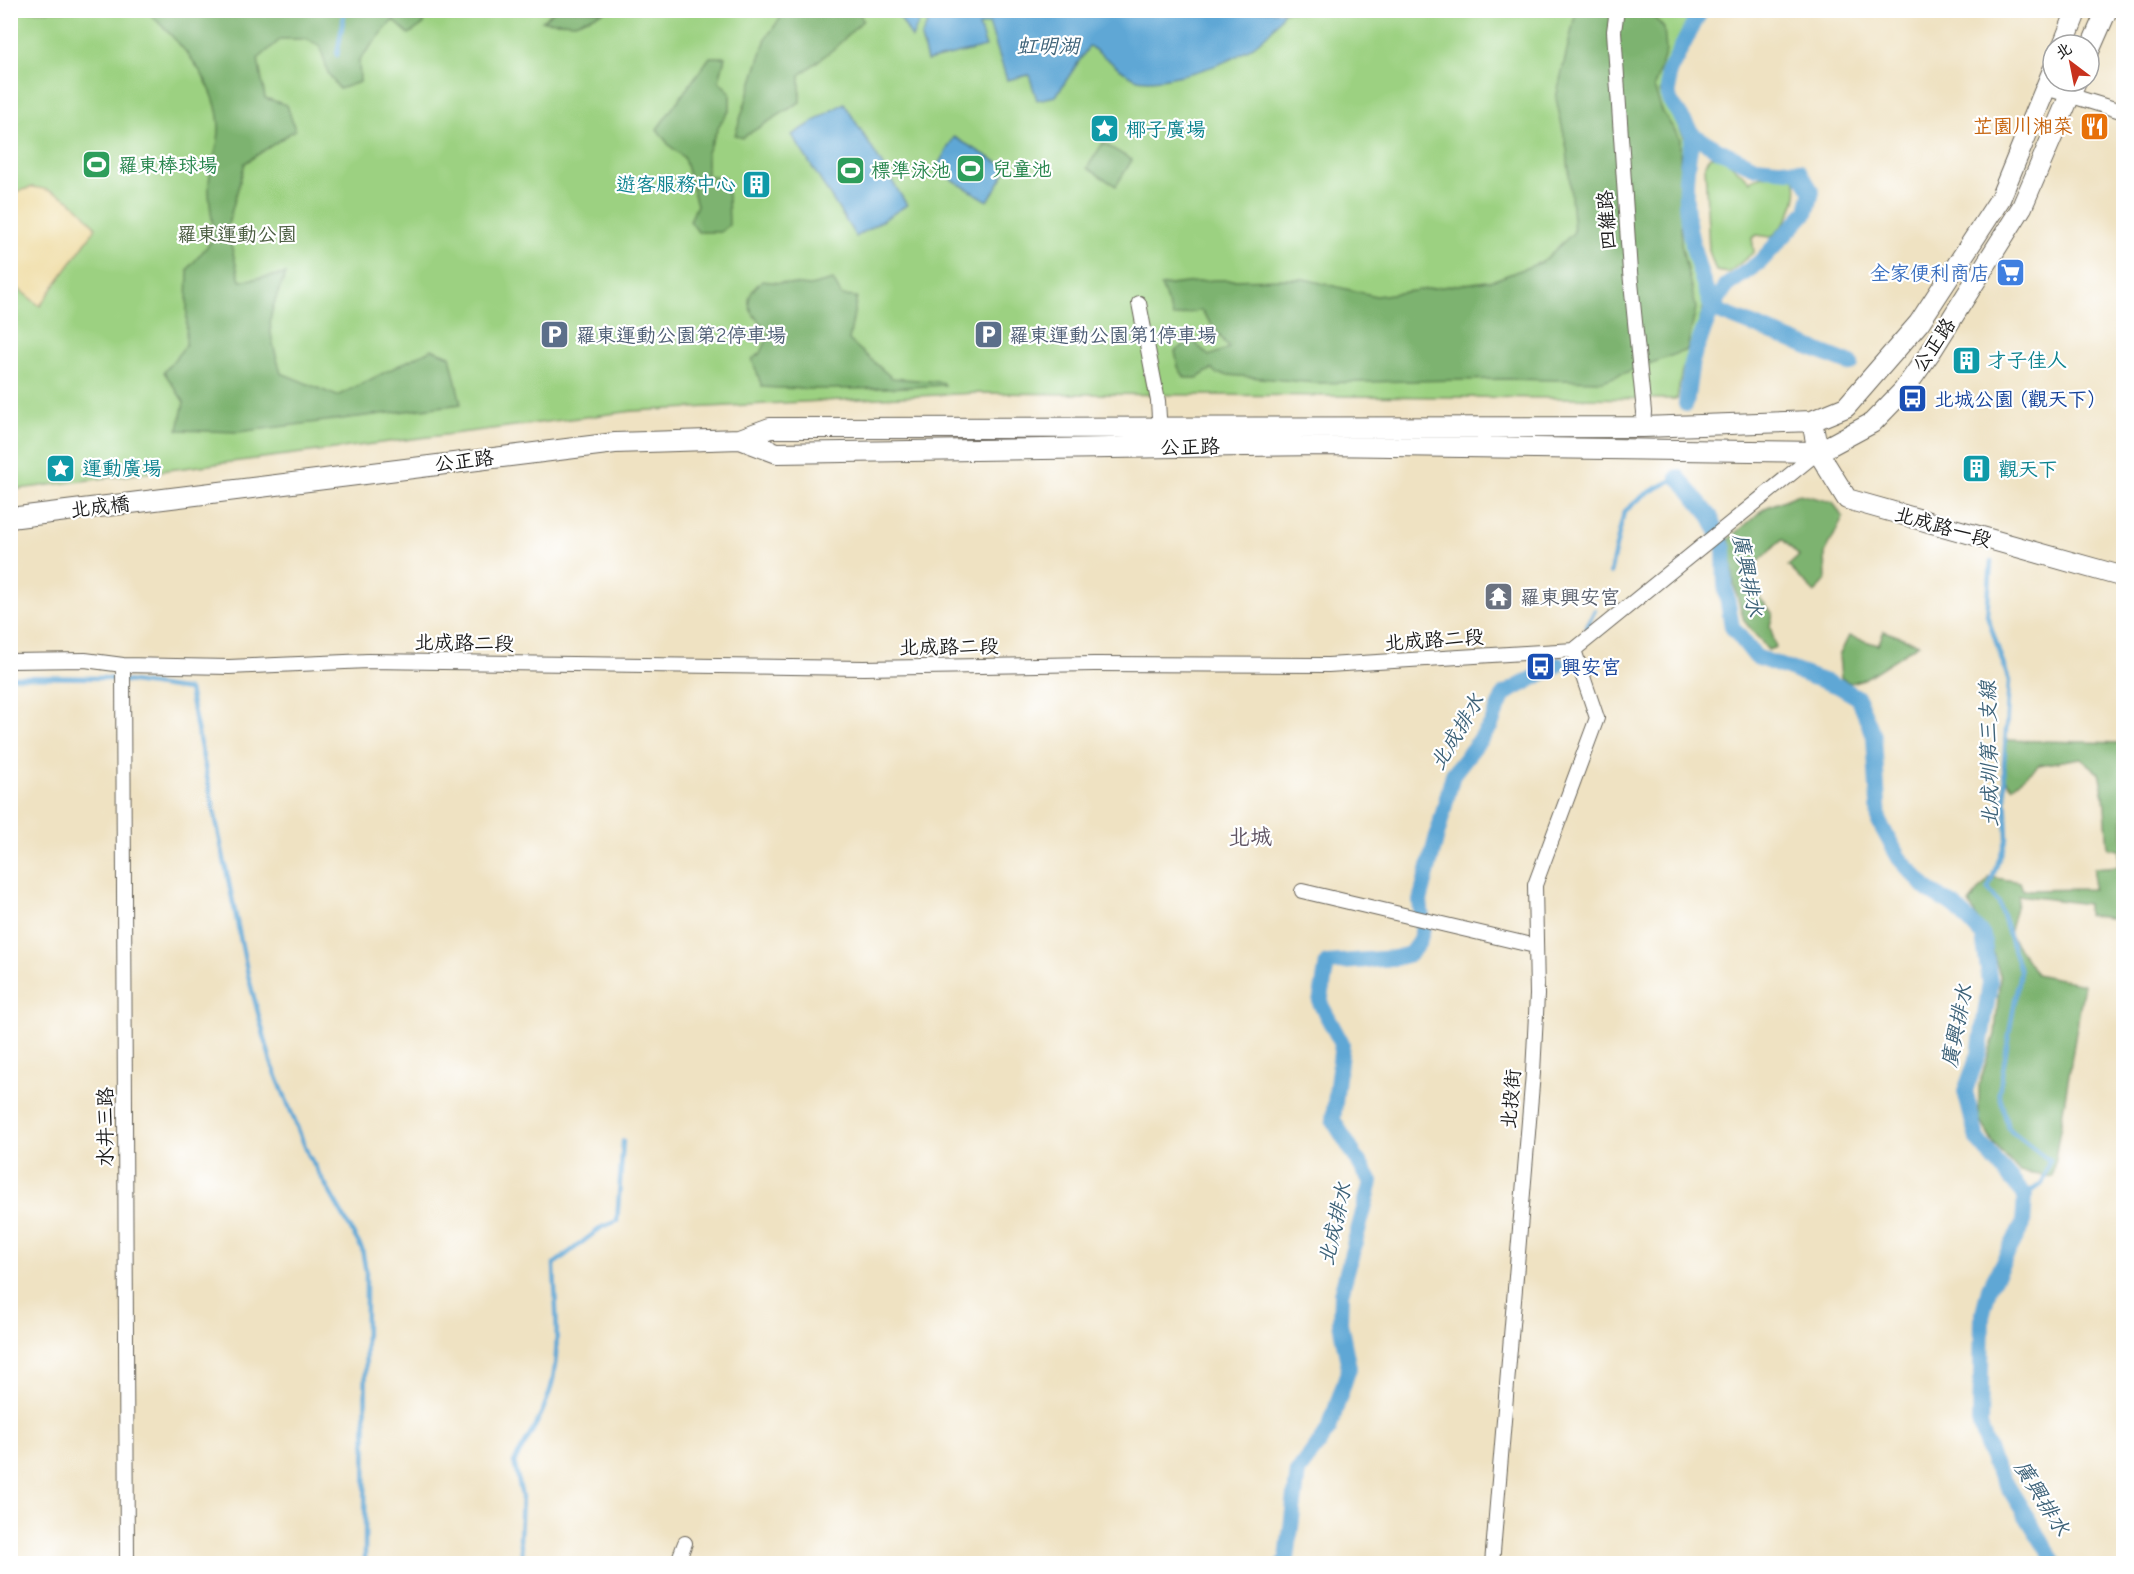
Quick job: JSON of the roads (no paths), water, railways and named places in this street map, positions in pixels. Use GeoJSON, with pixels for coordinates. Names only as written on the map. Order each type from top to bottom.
{"type":"FeatureCollection","features":[{"type":"Feature","properties":{"kind":"street","name":"四維路"},"geometry":{"type":"LineString","coordinates":[[1617,10],[1614,31],[1630,272],[1644,412],[1642,427]]}},
{"type":"Feature","properties":{"kind":"street"},"geometry":{"type":"LineString","coordinates":[[2068,33],[2077,10]]}},
{"type":"Feature","properties":{"kind":"street"},"geometry":{"type":"LineString","coordinates":[[2097,33],[2107,10]]}},
{"type":"Feature","properties":{"kind":"street","name":"公正路"},"geometry":{"type":"LineString","coordinates":[[190,496],[615,443],[740,439],[770,428],[1642,427],[1812,421],[1846,407],[1919,323],[2000,199],[2043,93]]}},
{"type":"Feature","properties":{"kind":"street","name":"公正路"},"geometry":{"type":"LineString","coordinates":[[740,439],[777,453],[1321,445],[1818,452],[1872,423],[1903,392],[1915,375],[2022,207],[2070,93]]}},
{"type":"Feature","properties":{"kind":"street"},"geometry":{"type":"LineString","coordinates":[[2085,93],[2124,112]]}},
{"type":"Feature","properties":{"kind":"street"},"geometry":{"type":"LineString","coordinates":[[1139,303],[1158,401],[1160,448]]}},
{"type":"Feature","properties":{"kind":"street","name":"北成路一段"},"geometry":{"type":"LineString","coordinates":[[1812,421],[1818,452],[1847,499],[2124,577]]}},
{"type":"Feature","properties":{"kind":"street"},"geometry":{"type":"LineString","coordinates":[[1642,427],[1642,450]]}},
{"type":"Feature","properties":{"kind":"street"},"geometry":{"type":"LineString","coordinates":[[1574,650],[1818,452]]}},
{"type":"Feature","properties":{"kind":"street","name":"北成橋"},"geometry":{"type":"LineString","coordinates":[[10,518],[190,496]]}},
{"type":"Feature","properties":{"kind":"street","name":"北成路二段"},"geometry":{"type":"LineString","coordinates":[[10,661],[85,660],[123,670],[368,661],[864,668],[1094,664],[1328,664],[1574,650]]}},
{"type":"Feature","properties":{"kind":"street","name":"北投街"},"geometry":{"type":"LineString","coordinates":[[1492,1563],[1533,1073],[1537,995],[1535,885],[1597,718],[1574,650]]}},
{"type":"Feature","properties":{"kind":"street","name":"水井三路"},"geometry":{"type":"LineString","coordinates":[[123,670],[127,1563]]}},
{"type":"Feature","properties":{"kind":"street"},"geometry":{"type":"LineString","coordinates":[[1302,891],[1535,946]]}},
{"type":"Feature","properties":{"kind":"street"},"geometry":{"type":"LineString","coordinates":[[677,1563],[685,1543]]}},
{"type":"Feature","properties":{"kind":"water","name":"虹明湖"},"geometry":{"type":"Polygon","coordinates":[[[896,11],[1284,11],[1264,37],[1237,56],[1205,69],[1168,78],[1148,80],[1135,78],[1089,46],[1056,96],[1037,100],[1029,75],[1007,80],[989,23],[979,26],[986,47],[927,61],[921,38],[931,15],[923,12],[912,38],[896,11]]]}},
{"type":"Feature","properties":{"kind":"water","name":"標準泳池"},"geometry":{"type":"Polygon","coordinates":[[[844,103],[907,205],[856,237],[792,135],[844,103]]]}},
{"type":"Feature","properties":{"kind":"water","name":"兒童池"},"geometry":{"type":"Polygon","coordinates":[[[954,137],[1008,168],[988,201],[935,170],[954,137]]]}},
{"type":"Feature","properties":{"kind":"waterway"},"geometry":{"type":"LineString","coordinates":[[337,55],[345,10]]}},
{"type":"Feature","properties":{"kind":"waterway"},"geometry":{"type":"LineString","coordinates":[[1686,404],[1692,360],[1712,309],[1726,286],[1760,262],[1807,211],[1812,192],[1799,171],[1755,167],[1693,135],[1669,99],[1668,74],[1701,10]]}},
{"type":"Feature","properties":{"kind":"waterway"},"geometry":{"type":"LineString","coordinates":[[1693,135],[1686,182],[1688,224],[1712,309],[1851,364]]}},
{"type":"Feature","properties":{"kind":"waterway","name":"北成排水"},"geometry":{"type":"LineString","coordinates":[[1610,573],[1624,512],[1644,495],[1678,477]]}},
{"type":"Feature","properties":{"kind":"waterway","name":"廣興排水"},"geometry":{"type":"LineString","coordinates":[[1678,477],[1711,517],[1724,549],[1725,585],[1732,627],[1756,657],[1840,687],[1857,697],[1874,736],[1879,822],[1899,858],[1929,891],[1956,907],[1983,936],[1990,983],[1979,1053],[1965,1091],[1977,1139],[2025,1196],[2023,1224],[1989,1288],[1982,1316],[1980,1426],[1992,1461],[2056,1564]]}},
{"type":"Feature","properties":{"kind":"waterway","name":"北成圳第三支線"},"geometry":{"type":"LineString","coordinates":[[1991,561],[1987,615],[2009,681],[2004,764],[2007,838],[1988,889],[1999,903],[2020,971],[1999,1092],[2008,1128],[2049,1160],[2043,1182],[2025,1196]]}},
{"type":"Feature","properties":{"kind":"waterway","name":"北成排水"},"geometry":{"type":"LineString","coordinates":[[1586,628],[1595,610]]}},
{"type":"Feature","properties":{"kind":"waterway","name":"北成排水"},"geometry":{"type":"LineString","coordinates":[[1283,1564],[1287,1559],[1298,1472],[1329,1429],[1349,1368],[1340,1323],[1341,1294],[1371,1182],[1333,1120],[1342,1044],[1320,1003],[1327,963],[1395,958],[1410,954],[1419,942],[1423,928],[1420,901],[1453,774],[1490,727],[1504,694],[1558,665]]}},
{"type":"Feature","properties":{"kind":"waterway"},"geometry":{"type":"LineString","coordinates":[[10,677],[104,678],[189,690],[248,975],[271,1062],[308,1154],[362,1249],[366,1272],[365,1564]]}},
{"type":"Feature","properties":{"kind":"waterway"},"geometry":{"type":"LineString","coordinates":[[524,1564],[520,1539],[522,1496],[514,1462],[542,1412],[553,1379],[557,1336],[554,1264],[602,1227],[617,1221],[623,1141]]}},
{"type":"Feature","properties":{"kind":"place","name":"芷園川湘菜"},"geometry":{"type":"Point","coordinates":[2094,126]}},
{"type":"Feature","properties":{"kind":"place","name":"椰子廣場"},"geometry":{"type":"Point","coordinates":[1105,129]}},
{"type":"Feature","properties":{"kind":"place","name":"羅東棒球場"},"geometry":{"type":"Point","coordinates":[97,165]}},
{"type":"Feature","properties":{"kind":"place","name":"兒童池"},"geometry":{"type":"Point","coordinates":[971,169]}},
{"type":"Feature","properties":{"kind":"place","name":"標準泳池"},"geometry":{"type":"Point","coordinates":[850,170]}},
{"type":"Feature","properties":{"kind":"place","name":"遊客服務中心"},"geometry":{"type":"Point","coordinates":[757,184]}},
{"type":"Feature","properties":{"kind":"place","name":"全家便利商店"},"geometry":{"type":"Point","coordinates":[2011,273]}},
{"type":"Feature","properties":{"kind":"place","name":"羅東運動公園第2停車場"},"geometry":{"type":"Point","coordinates":[555,335]}},
{"type":"Feature","properties":{"kind":"place","name":"羅東運動公園第1停車場"},"geometry":{"type":"Point","coordinates":[988,335]}},
{"type":"Feature","properties":{"kind":"place","name":"才子佳人"},"geometry":{"type":"Point","coordinates":[1966,360]}},
{"type":"Feature","properties":{"kind":"place","name":"北城公園 (觀天下)"},"geometry":{"type":"Point","coordinates":[1913,399]}},
{"type":"Feature","properties":{"kind":"place","name":"運動廣場"},"geometry":{"type":"Point","coordinates":[61,468]}},
{"type":"Feature","properties":{"kind":"place","name":"觀天下"},"geometry":{"type":"Point","coordinates":[1977,469]}},
{"type":"Feature","properties":{"kind":"place","name":"羅東興安宮"},"geometry":{"type":"Point","coordinates":[1499,597]}},
{"type":"Feature","properties":{"kind":"place","name":"興安宮"},"geometry":{"type":"Point","coordinates":[1540,667]}},
{"type":"Feature","properties":{"kind":"district","name":"北城"},"geometry":{"type":"Point","coordinates":[1250,837]}},
{"type":"Feature","properties":{"kind":"park label","name":"羅東運動公園"},"geometry":{"type":"Point","coordinates":[237,234]}}]}
